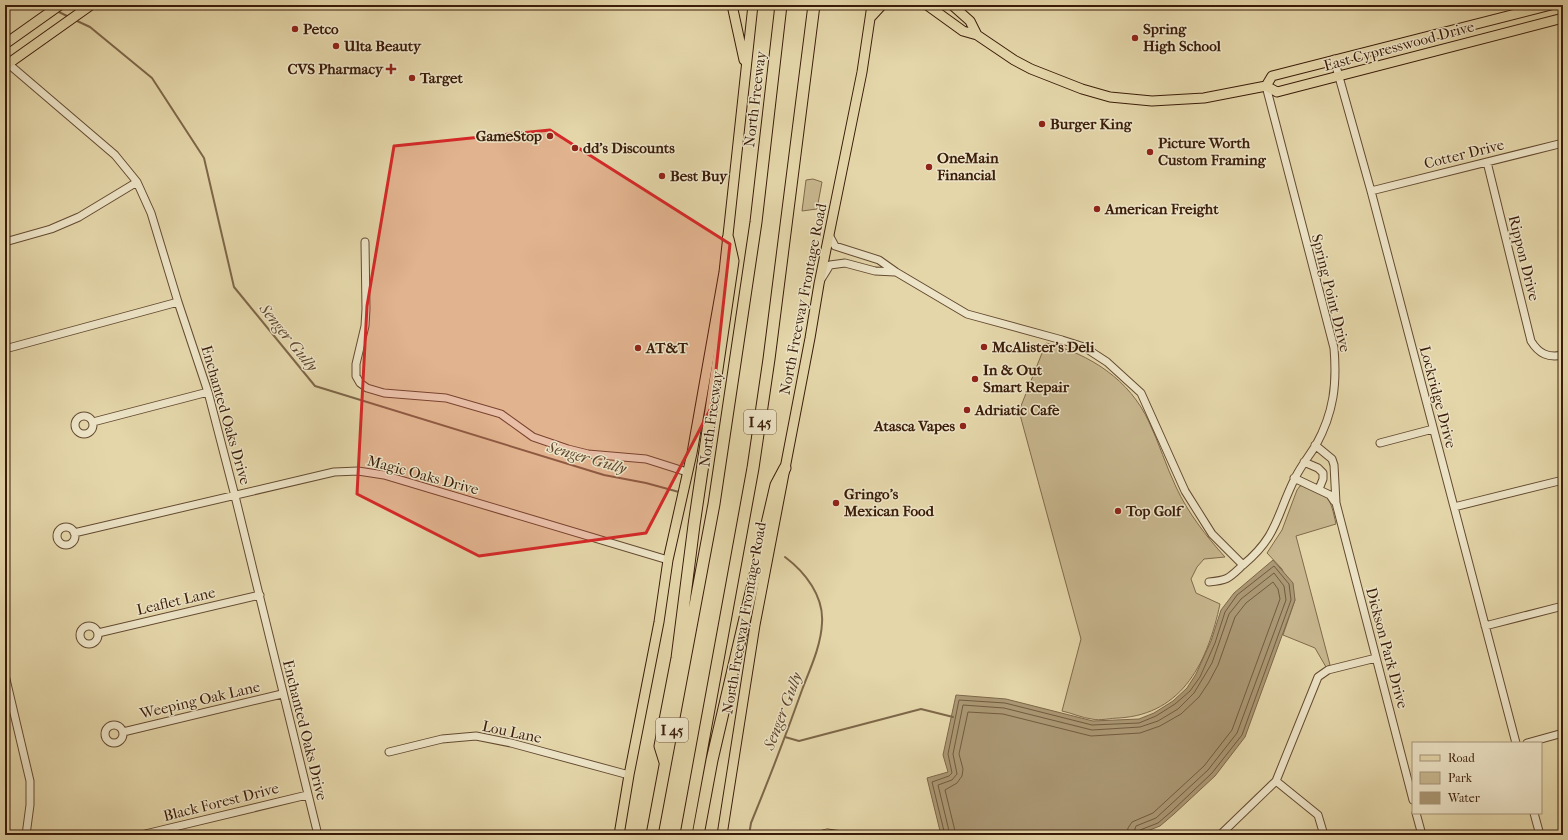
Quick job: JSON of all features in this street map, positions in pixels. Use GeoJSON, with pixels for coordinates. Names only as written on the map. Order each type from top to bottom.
{"type":"FeatureCollection","features":[{"type":"Feature","properties":{"kind":"highway","name":"North Freeway"},"geometry":{"type":"LineString","coordinates":[[652,835],[700,583],[720,464],[756,222],[781,5]]}},
{"type":"Feature","properties":{"kind":"highway","name":"I 45"},"geometry":{"type":"LineString","coordinates":[[686,835],[753,468],[769,359],[814,5]]}},
{"type":"Feature","properties":{"kind":"highway"},"geometry":{"type":"LineString","coordinates":[[666,765],[660,746],[677,658],[694,525],[733,260],[728,239]]}},
{"type":"Feature","properties":{"kind":"highway"},"geometry":{"type":"LineString","coordinates":[[698,835],[712,760],[776,485],[785,468]]}},
{"type":"Feature","properties":{"kind":"main road"},"geometry":{"type":"LineString","coordinates":[[5,44],[60,5]]}},
{"type":"Feature","properties":{"kind":"main road"},"geometry":{"type":"LineString","coordinates":[[732,5],[746,72]]}},
{"type":"Feature","properties":{"kind":"main road"},"geometry":{"type":"LineString","coordinates":[[620,835],[629,775],[660,622],[668,560],[710,356],[728,239],[753,5]]}},
{"type":"Feature","properties":{"kind":"main road","name":"North Freeway Frontage Road"},"geometry":{"type":"LineString","coordinates":[[722,835],[755,625],[819,284],[862,72],[872,5]]}},
{"type":"Feature","properties":{"kind":"main road"},"geometry":{"type":"LineString","coordinates":[[870,18],[882,5]]}},
{"type":"Feature","properties":{"kind":"main road","name":"East Cypresswood Drive"},"geometry":{"type":"LineString","coordinates":[[928,5],[963,31],[977,35],[1014,60],[1031,69],[1082,89],[1110,97],[1152,101],[1204,98],[1266,86],[1277,92],[1563,18]]}},
{"type":"Feature","properties":{"kind":"main road","name":"East Cypresswood Drive"},"geometry":{"type":"LineString","coordinates":[[952,5],[970,21],[977,35]]}},
{"type":"Feature","properties":{"kind":"main road","name":"East Cypresswood Drive"},"geometry":{"type":"LineString","coordinates":[[1266,86],[1272,76],[1551,5]]}},
{"type":"Feature","properties":{"kind":"main road"},"geometry":{"type":"LineString","coordinates":[[6,63],[90,6]]}},
{"type":"Feature","properties":{"kind":"main road"},"geometry":{"type":"LineString","coordinates":[[1457,28],[1461,44]]}},
{"type":"Feature","properties":{"kind":"street","name":"Lockridge Drive"},"geometry":{"type":"LineString","coordinates":[[1334,59],[1371,191],[1516,742]]}},
{"type":"Feature","properties":{"kind":"street","name":"Enchanted Oaks Drive"},"geometry":{"type":"LineString","coordinates":[[6,63],[114,155],[137,182],[151,213],[178,302],[208,392],[236,496],[282,694],[318,835]]}},
{"type":"Feature","properties":{"kind":"street","name":"Spring Point Drive"},"geometry":{"type":"LineString","coordinates":[[1209,582],[1225,581],[1265,544],[1276,527],[1294,478],[1315,445],[1326,423],[1333,400],[1336,376],[1334,348],[1266,86]]}},
{"type":"Feature","properties":{"kind":"street","name":"Cotter Drive"},"geometry":{"type":"LineString","coordinates":[[1371,191],[1563,142]]}},
{"type":"Feature","properties":{"kind":"street","name":"Rippon Drive"},"geometry":{"type":"LineString","coordinates":[[1487,162],[1531,341],[1536,349],[1544,355],[1563,355]]}},
{"type":"Feature","properties":{"kind":"street"},"geometry":{"type":"LineString","coordinates":[[5,242],[51,229],[79,217],[137,182]]}},
{"type":"Feature","properties":{"kind":"street"},"geometry":{"type":"LineString","coordinates":[[829,235],[835,246],[879,260],[896,272],[967,314],[1084,347],[1107,362],[1141,393],[1185,491],[1212,534],[1243,565]]}},
{"type":"Feature","properties":{"kind":"street"},"geometry":{"type":"LineString","coordinates":[[365,242],[366,308],[356,364],[356,376],[360,383],[367,388],[384,393],[446,398],[501,414],[533,437],[568,450],[588,454],[646,459],[687,472]]}},
{"type":"Feature","properties":{"kind":"street"},"geometry":{"type":"LineString","coordinates":[[819,284],[830,265],[845,263],[875,271],[896,272]]}},
{"type":"Feature","properties":{"kind":"street"},"geometry":{"type":"LineString","coordinates":[[5,349],[178,302]]}},
{"type":"Feature","properties":{"kind":"street"},"geometry":{"type":"LineString","coordinates":[[92,422],[208,392]]}},
{"type":"Feature","properties":{"kind":"street"},"geometry":{"type":"LineString","coordinates":[[1380,442],[1433,429]]}},
{"type":"Feature","properties":{"kind":"street","name":"Dickson Park Drive"},"geometry":{"type":"LineString","coordinates":[[1315,445],[1332,459],[1334,465],[1336,503],[1412,796]]}},
{"type":"Feature","properties":{"kind":"street"},"geometry":{"type":"LineString","coordinates":[[1304,462],[1318,468],[1323,473],[1323,479],[1319,489]]}},
{"type":"Feature","properties":{"kind":"street","name":"Magic Oaks Drive"},"geometry":{"type":"LineString","coordinates":[[74,534],[334,472],[369,472],[668,560]]}},
{"type":"Feature","properties":{"kind":"street"},"geometry":{"type":"LineString","coordinates":[[1294,478],[1330,495],[1336,503]]}},
{"type":"Feature","properties":{"kind":"street"},"geometry":{"type":"LineString","coordinates":[[1454,507],[1563,480]]}},
{"type":"Feature","properties":{"kind":"street","name":"Leaflet Lane"},"geometry":{"type":"LineString","coordinates":[[98,633],[260,595]]}},
{"type":"Feature","properties":{"kind":"street"},"geometry":{"type":"LineString","coordinates":[[1485,626],[1563,606]]}},
{"type":"Feature","properties":{"kind":"street"},"geometry":{"type":"LineString","coordinates":[[1220,835],[1276,781],[1318,677],[1328,670],[1376,658]]}},
{"type":"Feature","properties":{"kind":"street"},"geometry":{"type":"LineString","coordinates":[[5,675],[30,781],[30,805],[26,835]]}},
{"type":"Feature","properties":{"kind":"street","name":"Weeping Oak Lane"},"geometry":{"type":"LineString","coordinates":[[123,732],[282,694]]}},
{"type":"Feature","properties":{"kind":"street"},"geometry":{"type":"LineString","coordinates":[[1531,742],[1563,734]]}},
{"type":"Feature","properties":{"kind":"street","name":"Lou Lane"},"geometry":{"type":"LineString","coordinates":[[389,752],[442,739],[476,736],[512,743],[629,775]]}},
{"type":"Feature","properties":{"kind":"street"},"geometry":{"type":"LineString","coordinates":[[1276,781],[1318,815],[1324,835]]}},
{"type":"Feature","properties":{"kind":"street","name":"Black Forest Drive"},"geometry":{"type":"LineString","coordinates":[[141,835],[307,795]]}},
{"type":"Feature","properties":{"kind":"street"},"geometry":{"type":"LineString","coordinates":[[1416,814],[1422,835]]}},
{"type":"Feature","properties":{"kind":"street"},"geometry":{"type":"LineString","coordinates":[[1534,814],[1540,835]]}},
{"type":"Feature","properties":{"kind":"street"},"geometry":{"type":"LineString","coordinates":[[819,835],[827,833],[842,835]]}},
{"type":"Feature","properties":{"kind":"highlighted area"},"geometry":{"type":"Polygon","coordinates":[[[550,130],[730,244],[712,406],[646,533],[479,556],[357,494],[367,306],[394,146],[550,130]]]}},
{"type":"Feature","properties":{"kind":"green space"},"geometry":{"type":"Polygon","coordinates":[[[813,179],[822,182],[817,209],[802,211],[806,180],[813,179]]]}},
{"type":"Feature","properties":{"kind":"green space","name":"Top Golf"},"geometry":{"type":"Polygon","coordinates":[[[1046,343],[1078,354],[1093,362],[1120,381],[1131,393],[1149,422],[1172,479],[1186,506],[1204,532],[1225,557],[1204,559],[1197,567],[1191,579],[1196,593],[1220,604],[1215,625],[1200,664],[1176,695],[1161,706],[1142,714],[1095,720],[1062,711],[1081,639],[1019,411],[1046,343]]]}},
{"type":"Feature","properties":{"kind":"green space"},"geometry":{"type":"Polygon","coordinates":[[[1304,485],[1328,498],[1336,524],[1296,536],[1330,665],[1326,667],[1315,648],[1283,635],[1295,600],[1282,569],[1267,553],[1282,530],[1297,490],[1300,486],[1304,485]]]}},
{"type":"Feature","properties":{"kind":"water"},"geometry":{"type":"Polygon","coordinates":[[[1273,560],[1293,583],[1295,600],[1245,737],[1215,776],[1160,826],[1137,835],[941,835],[927,778],[948,772],[943,755],[956,695],[1006,699],[1093,721],[1139,719],[1154,713],[1173,701],[1187,688],[1196,674],[1211,641],[1221,610],[1234,593],[1273,560]]]}},
{"type":"Feature","properties":{"kind":"waterway","name":"Senger Gully"},"geometry":{"type":"LineString","coordinates":[[43,5],[51,9]]}},
{"type":"Feature","properties":{"kind":"waterway","name":"Senger Gully"},"geometry":{"type":"LineString","coordinates":[[57,11],[69,17]]}},
{"type":"Feature","properties":{"kind":"waterway","name":"Senger Gully"},"geometry":{"type":"LineString","coordinates":[[75,20],[90,27],[152,78],[204,158],[234,287],[315,386],[604,475],[646,483],[679,492]]}},
{"type":"Feature","properties":{"kind":"waterway","name":"Senger Gully"},"geometry":{"type":"LineString","coordinates":[[749,835],[751,823],[815,657],[820,640],[822,623],[820,603],[806,577],[785,557]]}},
{"type":"Feature","properties":{"kind":"waterway"},"geometry":{"type":"LineString","coordinates":[[785,737],[799,741],[921,709],[953,717]]}},
{"type":"Feature","properties":{"kind":"place","name":"Petco"},"geometry":{"type":"Point","coordinates":[295,29]}},
{"type":"Feature","properties":{"kind":"place","name":"Spring High School"},"geometry":{"type":"Point","coordinates":[1135,38]}},
{"type":"Feature","properties":{"kind":"place","name":"Ulta Beauty"},"geometry":{"type":"Point","coordinates":[336,46]}},
{"type":"Feature","properties":{"kind":"place","name":"CVS Pharmacy"},"geometry":{"type":"Point","coordinates":[391,69]}},
{"type":"Feature","properties":{"kind":"place","name":"Target"},"geometry":{"type":"Point","coordinates":[412,78]}},
{"type":"Feature","properties":{"kind":"place","name":"Burger King"},"geometry":{"type":"Point","coordinates":[1042,124]}},
{"type":"Feature","properties":{"kind":"place","name":"GameStop"},"geometry":{"type":"Point","coordinates":[550,136]}},
{"type":"Feature","properties":{"kind":"place","name":"dd's Discounts"},"geometry":{"type":"Point","coordinates":[575,148]}},
{"type":"Feature","properties":{"kind":"place","name":"Picture Worth Custom Framing"},"geometry":{"type":"Point","coordinates":[1150,152]}},
{"type":"Feature","properties":{"kind":"place","name":"OneMain Financial"},"geometry":{"type":"Point","coordinates":[929,167]}},
{"type":"Feature","properties":{"kind":"place","name":"Best Buy"},"geometry":{"type":"Point","coordinates":[662,176]}},
{"type":"Feature","properties":{"kind":"place","name":"American Freight"},"geometry":{"type":"Point","coordinates":[1097,209]}},
{"type":"Feature","properties":{"kind":"place","name":"McAlister's Deli"},"geometry":{"type":"Point","coordinates":[984,347]}},
{"type":"Feature","properties":{"kind":"place","name":"AT&T"},"geometry":{"type":"Point","coordinates":[638,348]}},
{"type":"Feature","properties":{"kind":"place","name":"In & Out Smart Repair"},"geometry":{"type":"Point","coordinates":[975,379]}},
{"type":"Feature","properties":{"kind":"place","name":"Adriatic Cafe"},"geometry":{"type":"Point","coordinates":[967,410]}},
{"type":"Feature","properties":{"kind":"place","name":"Atasca Vapes"},"geometry":{"type":"Point","coordinates":[963,426]}},
{"type":"Feature","properties":{"kind":"place","name":"Gringo's Mexican Food"},"geometry":{"type":"Point","coordinates":[836,503]}},
{"type":"Feature","properties":{"kind":"place","name":"Top Golf"},"geometry":{"type":"Point","coordinates":[1118,511]}}]}
